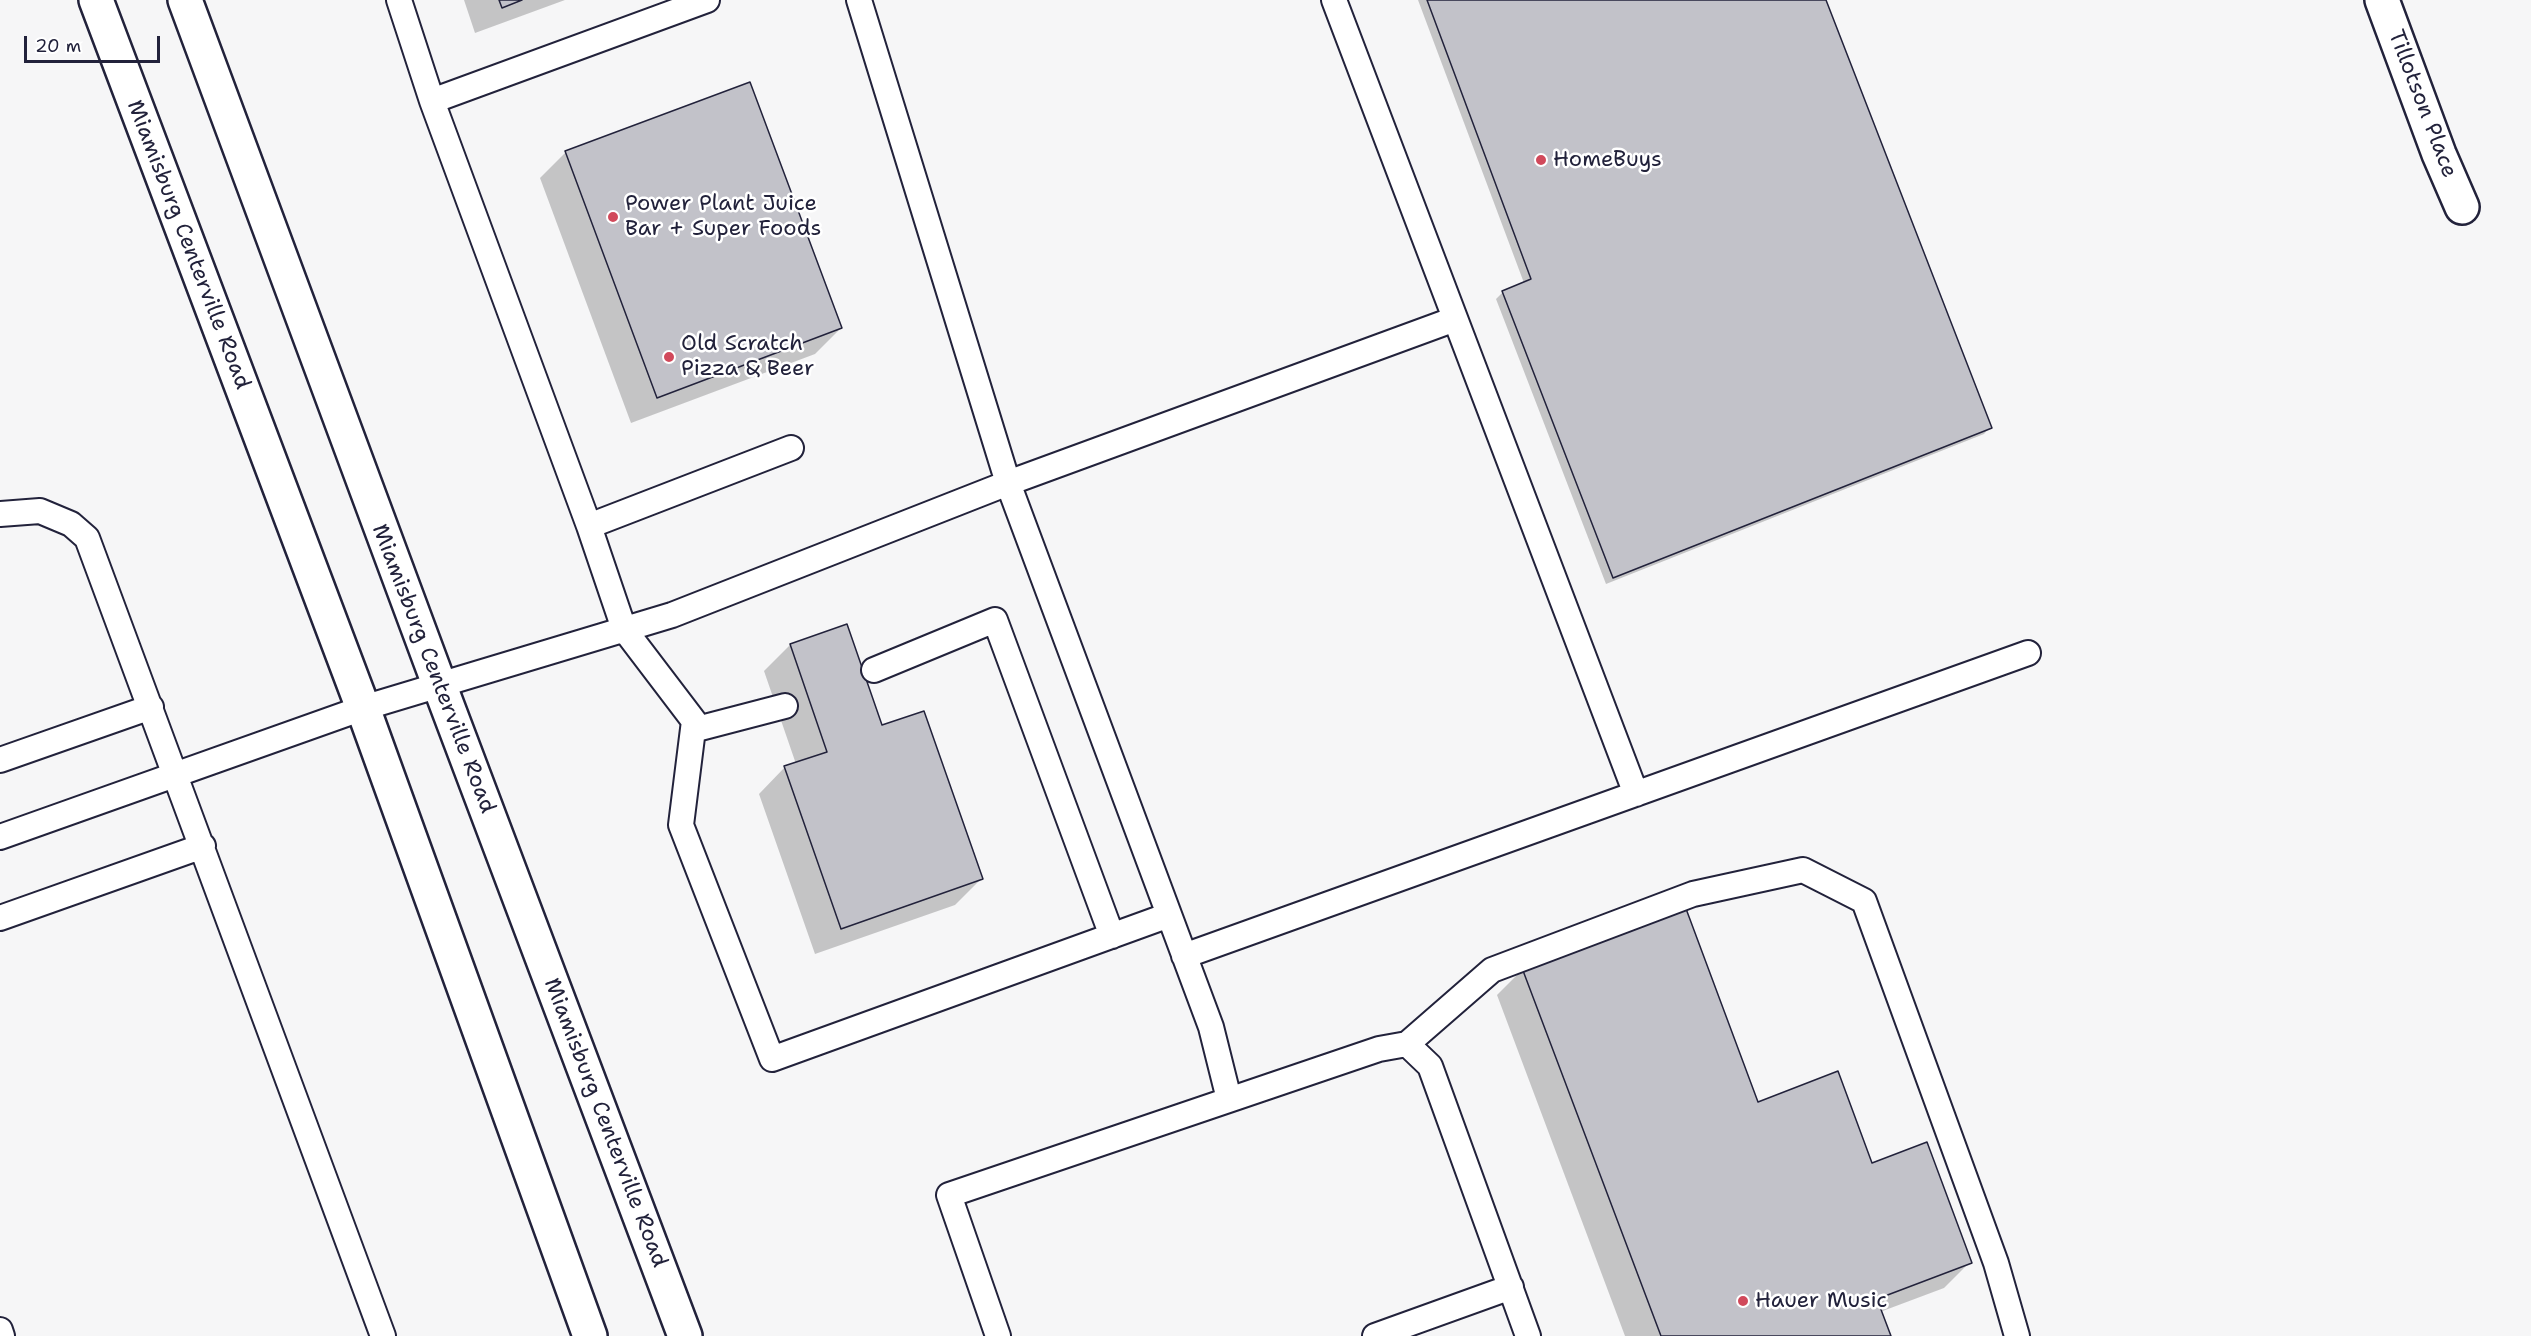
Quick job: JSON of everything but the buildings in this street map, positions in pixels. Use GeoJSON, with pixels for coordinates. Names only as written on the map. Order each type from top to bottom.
{"type":"FeatureCollection","features":[{"type":"Feature","properties":{"kind":"main road","name":"Miamisburg Centerville Road"},"geometry":{"type":"LineString","coordinates":[[96,0],[363,708],[590,1336]]}},
{"type":"Feature","properties":{"kind":"main road","name":"Miamisburg Centerville Road"},"geometry":{"type":"LineString","coordinates":[[185,0],[439,684],[685,1336]]}},
{"type":"Feature","properties":{"kind":"main road","name":"Tillotson Place"},"geometry":{"type":"LineString","coordinates":[[2382,0],[2439,154],[2462,207]]}},
{"type":"Feature","properties":{"kind":"lane"},"geometry":{"type":"LineString","coordinates":[[399,0],[432,101],[589,526],[624,629],[694,721],[681,825],[772,1059],[1169,915]]}},
{"type":"Feature","properties":{"kind":"lane"},"geometry":{"type":"LineString","coordinates":[[432,101],[707,0]]}},
{"type":"Feature","properties":{"kind":"lane"},"geometry":{"type":"LineString","coordinates":[[859,0],[1008,483],[1211,1028],[1229,1098]]}},
{"type":"Feature","properties":{"kind":"lane"},"geometry":{"type":"LineString","coordinates":[[1334,0],[1636,794]]}},
{"type":"Feature","properties":{"kind":"lane"},"geometry":{"type":"LineString","coordinates":[[0,837],[363,708],[672,615],[1008,483],[1455,319]]}},
{"type":"Feature","properties":{"kind":"lane"},"geometry":{"type":"LineString","coordinates":[[589,526],[791,448]]}},
{"type":"Feature","properties":{"kind":"lane"},"geometry":{"type":"LineString","coordinates":[[0,514],[40,511],[71,524],[87,538],[383,1336]]}},
{"type":"Feature","properties":{"kind":"lane"},"geometry":{"type":"LineString","coordinates":[[874,670],[995,620],[1112,936]]}},
{"type":"Feature","properties":{"kind":"lane"},"geometry":{"type":"LineString","coordinates":[[1184,956],[2028,653]]}},
{"type":"Feature","properties":{"kind":"lane"},"geometry":{"type":"LineString","coordinates":[[693,730],[785,706]]}},
{"type":"Feature","properties":{"kind":"lane"},"geometry":{"type":"LineString","coordinates":[[0,760],[151,707]]}},
{"type":"Feature","properties":{"kind":"lane"},"geometry":{"type":"LineString","coordinates":[[0,918],[203,846]]}},
{"type":"Feature","properties":{"kind":"lane"},"geometry":{"type":"LineString","coordinates":[[998,1336],[949,1195],[1229,1098],[1379,1049],[1407,1044],[1492,970],[1693,894],[1803,870],[1864,901],[1996,1263],[2017,1336]]}},
{"type":"Feature","properties":{"kind":"lane"},"geometry":{"type":"LineString","coordinates":[[1407,1044],[1430,1066],[1528,1336]]}},
{"type":"Feature","properties":{"kind":"lane"},"geometry":{"type":"LineString","coordinates":[[1375,1336],[1511,1287]]}},
{"type":"Feature","properties":{"kind":"lane"},"geometry":{"type":"LineString","coordinates":[[0,1330],[2,1336]]}},
{"type":"Feature","properties":{"kind":"place","name":"HomeBuys"},"geometry":{"type":"Point","coordinates":[1541,160]}},
{"type":"Feature","properties":{"kind":"place","name":"Power Plant Juice Bar + Super Foods"},"geometry":{"type":"Point","coordinates":[613,217]}},
{"type":"Feature","properties":{"kind":"place","name":"Old Scratch Pizza & Beer"},"geometry":{"type":"Point","coordinates":[669,357]}},
{"type":"Feature","properties":{"kind":"place","name":"Hauer Music"},"geometry":{"type":"Point","coordinates":[1743,1301]}}]}
